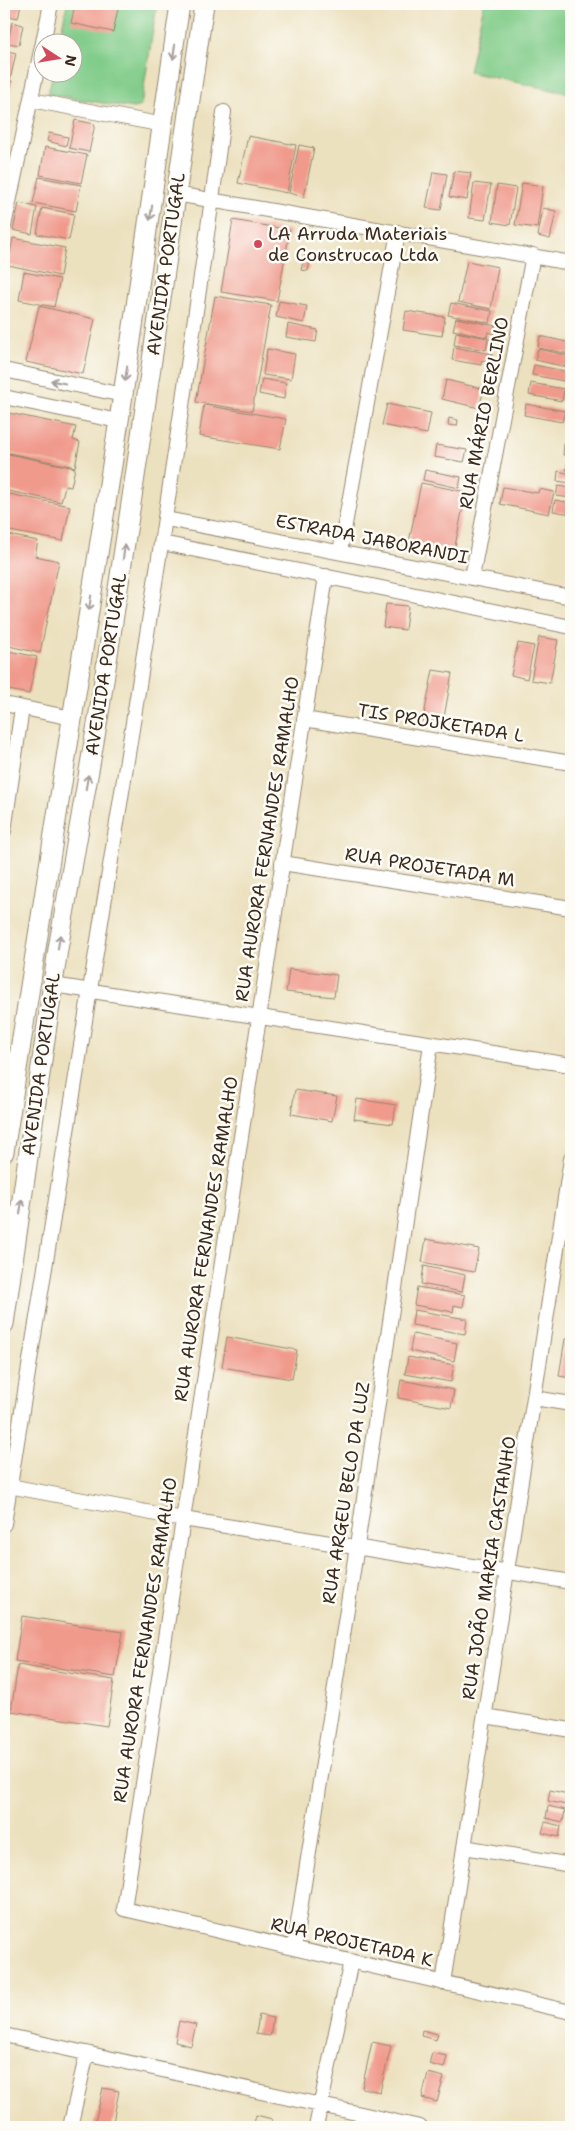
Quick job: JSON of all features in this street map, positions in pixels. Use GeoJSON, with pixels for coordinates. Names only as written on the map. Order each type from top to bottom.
{"type":"FeatureCollection","features":[{"type":"Feature","properties":{"kind":"main road","name":"AVENIDA PORTUGAL"},"geometry":{"type":"LineString","coordinates":[[4,1152],[123,395],[164,125],[180,4]]}},
{"type":"Feature","properties":{"kind":"main road","name":"AVENIDA PORTUGAL"},"geometry":{"type":"LineString","coordinates":[[4,1324],[53,986],[99,713],[204,4]]}},
{"type":"Feature","properties":{"kind":"street"},"geometry":{"type":"LineString","coordinates":[[46,32],[52,4]]}},
{"type":"Feature","properties":{"kind":"street"},"geometry":{"type":"LineString","coordinates":[[4,226],[35,82]]}},
{"type":"Feature","properties":{"kind":"street"},"geometry":{"type":"LineString","coordinates":[[31,100],[164,125]]}},
{"type":"Feature","properties":{"kind":"street"},"geometry":{"type":"LineString","coordinates":[[4,1524],[7,1485],[166,519],[224,112]]}},
{"type":"Feature","properties":{"kind":"street"},"geometry":{"type":"LineString","coordinates":[[176,194],[571,263]]}},
{"type":"Feature","properties":{"kind":"street"},"geometry":{"type":"LineString","coordinates":[[340,552],[398,232]]}},
{"type":"Feature","properties":{"kind":"street","name":"RUA MÁRIO BERLINO"},"geometry":{"type":"LineString","coordinates":[[472,577],[532,255]]}},
{"type":"Feature","properties":{"kind":"street"},"geometry":{"type":"LineString","coordinates":[[4,370],[123,395]]}},
{"type":"Feature","properties":{"kind":"street"},"geometry":{"type":"LineString","coordinates":[[4,397],[118,421]]}},
{"type":"Feature","properties":{"kind":"street","name":"ESTRADA JABORANDI"},"geometry":{"type":"LineString","coordinates":[[166,519],[571,597]]}},
{"type":"Feature","properties":{"kind":"street"},"geometry":{"type":"LineString","coordinates":[[162,543],[571,627]]}},
{"type":"Feature","properties":{"kind":"street","name":"RUA AURORA FERNANDES RAMALHO"},"geometry":{"type":"LineString","coordinates":[[124,1909],[326,576]]}},
{"type":"Feature","properties":{"kind":"street"},"geometry":{"type":"LineString","coordinates":[[4,704],[72,718]]}},
{"type":"Feature","properties":{"kind":"street"},"geometry":{"type":"LineString","coordinates":[[4,830],[22,708]]}},
{"type":"Feature","properties":{"kind":"street","name":"TIS PROJKETADA L"},"geometry":{"type":"LineString","coordinates":[[304,719],[571,763]]}},
{"type":"Feature","properties":{"kind":"street","name":"RUA PROJETADA M"},"geometry":{"type":"LineString","coordinates":[[282,863],[571,908]]}},
{"type":"Feature","properties":{"kind":"street"},"geometry":{"type":"LineString","coordinates":[[53,986],[571,1065]]}},
{"type":"Feature","properties":{"kind":"street","name":"RUA ARGEU BELO DA LUZ"},"geometry":{"type":"LineString","coordinates":[[294,1948],[357,1546],[431,1044]]}},
{"type":"Feature","properties":{"kind":"street","name":"RUA JOÃO MARIA CASTANHO"},"geometry":{"type":"LineString","coordinates":[[443,1982],[534,1398],[565,1236],[571,1159]]}},
{"type":"Feature","properties":{"kind":"street"},"geometry":{"type":"LineString","coordinates":[[534,1398],[571,1404]]}},
{"type":"Feature","properties":{"kind":"street"},"geometry":{"type":"LineString","coordinates":[[7,1485],[183,1519],[571,1582]]}},
{"type":"Feature","properties":{"kind":"street"},"geometry":{"type":"LineString","coordinates":[[485,1716],[571,1730]]}},
{"type":"Feature","properties":{"kind":"street"},"geometry":{"type":"LineString","coordinates":[[464,1847],[571,1865]]}},
{"type":"Feature","properties":{"kind":"street","name":"RUA PROJETADA K"},"geometry":{"type":"LineString","coordinates":[[124,1909],[571,2012]]}},
{"type":"Feature","properties":{"kind":"street"},"geometry":{"type":"LineString","coordinates":[[316,2127],[351,1961]]}},
{"type":"Feature","properties":{"kind":"street"},"geometry":{"type":"LineString","coordinates":[[4,2035],[420,2127]]}},
{"type":"Feature","properties":{"kind":"street"},"geometry":{"type":"LineString","coordinates":[[70,2127],[86,2053]]}},
{"type":"Feature","properties":{"kind":"green space"},"geometry":{"type":"Polygon","coordinates":[[[67,4],[157,4],[141,106],[133,108],[48,94],[51,82],[82,82],[82,32],[61,32],[67,4]]]}},
{"type":"Feature","properties":{"kind":"green space"},"geometry":{"type":"Polygon","coordinates":[[[484,4],[571,4],[571,94],[469,72],[484,4]]]}},
{"type":"Feature","properties":{"kind":"building"},"geometry":{"type":"Polygon","coordinates":[[[4,4],[21,4],[18,18],[4,15],[4,4]]]}},
{"type":"Feature","properties":{"kind":"building"},"geometry":{"type":"Polygon","coordinates":[[[75,4],[119,4],[113,32],[71,23],[75,4]]]}},
{"type":"Feature","properties":{"kind":"building"},"geometry":{"type":"Polygon","coordinates":[[[12,22],[23,25],[19,45],[8,43],[12,22]]]}},
{"type":"Feature","properties":{"kind":"building"},"geometry":{"type":"Polygon","coordinates":[[[4,50],[16,53],[10,80],[4,78],[4,50]]]}},
{"type":"Feature","properties":{"kind":"building"},"geometry":{"type":"Polygon","coordinates":[[[4,79],[12,81],[7,104],[4,103],[4,79]]]}},
{"type":"Feature","properties":{"kind":"building"},"geometry":{"type":"Polygon","coordinates":[[[75,120],[95,124],[89,152],[69,148],[75,120]]]}},
{"type":"Feature","properties":{"kind":"building"},"geometry":{"type":"Polygon","coordinates":[[[49,133],[68,137],[66,146],[47,141],[49,133]]]}},
{"type":"Feature","properties":{"kind":"building"},"geometry":{"type":"Polygon","coordinates":[[[248,136],[296,145],[287,193],[238,183],[248,136]]]}},
{"type":"Feature","properties":{"kind":"building"},"geometry":{"type":"Polygon","coordinates":[[[299,145],[314,148],[304,197],[289,193],[299,145]]]}},
{"type":"Feature","properties":{"kind":"building"},"geometry":{"type":"Polygon","coordinates":[[[45,147],[87,155],[81,183],[40,175],[45,147]]]}},
{"type":"Feature","properties":{"kind":"building"},"geometry":{"type":"Polygon","coordinates":[[[454,171],[471,173],[467,200],[449,197],[454,171]]]}},
{"type":"Feature","properties":{"kind":"building"},"geometry":{"type":"Polygon","coordinates":[[[433,172],[447,174],[441,210],[426,208],[433,172]]]}},
{"type":"Feature","properties":{"kind":"building"},"geometry":{"type":"Polygon","coordinates":[[[39,177],[81,185],[76,211],[33,203],[39,177]]]}},
{"type":"Feature","properties":{"kind":"building"},"geometry":{"type":"Polygon","coordinates":[[[474,183],[491,185],[485,220],[469,218],[474,183]]]}},
{"type":"Feature","properties":{"kind":"building"},"geometry":{"type":"Polygon","coordinates":[[[522,183],[543,186],[537,228],[515,225],[522,183]]]}},
{"type":"Feature","properties":{"kind":"building"},"geometry":{"type":"Polygon","coordinates":[[[497,185],[516,188],[510,225],[492,222],[497,185]]]}},
{"type":"Feature","properties":{"kind":"building"},"geometry":{"type":"Polygon","coordinates":[[[19,203],[37,207],[32,234],[13,230],[19,203]]]}},
{"type":"Feature","properties":{"kind":"building"},"geometry":{"type":"Polygon","coordinates":[[[42,208],[74,214],[69,240],[37,234],[42,208]]]}},
{"type":"Feature","properties":{"kind":"building"},"geometry":{"type":"Polygon","coordinates":[[[543,208],[556,211],[550,239],[538,236],[543,208]]]}},
{"type":"Feature","properties":{"kind":"building"},"geometry":{"type":"Polygon","coordinates":[[[233,220],[290,230],[277,301],[221,292],[233,220]]]}},
{"type":"Feature","properties":{"kind":"building"},"geometry":{"type":"Polygon","coordinates":[[[13,238],[65,248],[60,276],[8,265],[13,238]]]}},
{"type":"Feature","properties":{"kind":"building"},"geometry":{"type":"Polygon","coordinates":[[[305,254],[311,256],[308,271],[301,270],[305,254]]]}},
{"type":"Feature","properties":{"kind":"building"},"geometry":{"type":"Polygon","coordinates":[[[467,261],[498,267],[491,309],[458,302],[467,261]]]}},
{"type":"Feature","properties":{"kind":"building"},"geometry":{"type":"Polygon","coordinates":[[[24,272],[60,279],[54,307],[19,300],[24,272]]]}},
{"type":"Feature","properties":{"kind":"building"},"geometry":{"type":"Polygon","coordinates":[[[215,296],[271,305],[252,411],[196,402],[215,296]]]}},
{"type":"Feature","properties":{"kind":"building"},"geometry":{"type":"Polygon","coordinates":[[[279,301],[307,306],[304,323],[276,317],[279,301]]]}},
{"type":"Feature","properties":{"kind":"building"},"geometry":{"type":"Polygon","coordinates":[[[451,303],[492,311],[490,323],[448,315],[451,303]]]}},
{"type":"Feature","properties":{"kind":"building"},"geometry":{"type":"Polygon","coordinates":[[[39,306],[95,319],[83,374],[26,362],[39,306]]]}},
{"type":"Feature","properties":{"kind":"building"},"geometry":{"type":"Polygon","coordinates":[[[406,311],[445,317],[442,336],[403,330],[406,311]]]}},
{"type":"Feature","properties":{"kind":"building"},"geometry":{"type":"Polygon","coordinates":[[[456,318],[497,326],[495,334],[488,332],[487,337],[453,330],[456,318]]]}},
{"type":"Feature","properties":{"kind":"building"},"geometry":{"type":"Polygon","coordinates":[[[288,324],[318,330],[316,342],[286,337],[288,324]]]}},
{"type":"Feature","properties":{"kind":"building"},"geometry":{"type":"Polygon","coordinates":[[[456,332],[488,338],[486,350],[454,345],[456,332]]]}},
{"type":"Feature","properties":{"kind":"building"},"geometry":{"type":"Polygon","coordinates":[[[540,336],[571,343],[571,354],[538,348],[540,336]]]}},
{"type":"Feature","properties":{"kind":"building"},"geometry":{"type":"Polygon","coordinates":[[[454,347],[492,354],[491,362],[482,360],[481,365],[452,360],[454,347]]]}},
{"type":"Feature","properties":{"kind":"building"},"geometry":{"type":"Polygon","coordinates":[[[267,349],[295,354],[291,379],[263,375],[267,349]]]}},
{"type":"Feature","properties":{"kind":"building"},"geometry":{"type":"Polygon","coordinates":[[[538,349],[571,356],[571,368],[535,360],[538,349]]]}},
{"type":"Feature","properties":{"kind":"building"},"geometry":{"type":"Polygon","coordinates":[[[534,365],[570,372],[569,382],[532,375],[534,365]]]}},
{"type":"Feature","properties":{"kind":"building"},"geometry":{"type":"Polygon","coordinates":[[[262,379],[286,383],[284,399],[259,394],[262,379]]]}},
{"type":"Feature","properties":{"kind":"building"},"geometry":{"type":"Polygon","coordinates":[[[446,380],[484,389],[479,408],[442,399],[446,380]]]}},
{"type":"Feature","properties":{"kind":"building"},"geometry":{"type":"Polygon","coordinates":[[[531,383],[564,389],[562,401],[529,395],[531,383]]]}},
{"type":"Feature","properties":{"kind":"building"},"geometry":{"type":"Polygon","coordinates":[[[387,404],[431,413],[427,434],[382,425],[387,404]]]}},
{"type":"Feature","properties":{"kind":"building"},"geometry":{"type":"Polygon","coordinates":[[[526,404],[565,411],[562,422],[524,415],[526,404]]]}},
{"type":"Feature","properties":{"kind":"building"},"geometry":{"type":"Polygon","coordinates":[[[204,405],[286,419],[280,449],[199,436],[204,405]]]}},
{"type":"Feature","properties":{"kind":"building"},"geometry":{"type":"Polygon","coordinates":[[[4,412],[76,427],[73,440],[80,442],[75,467],[4,452],[4,412]]]}},
{"type":"Feature","properties":{"kind":"building"},"geometry":{"type":"Polygon","coordinates":[[[567,415],[571,416],[571,427],[565,426],[567,415]]]}},
{"type":"Feature","properties":{"kind":"building"},"geometry":{"type":"Polygon","coordinates":[[[449,418],[458,420],[457,426],[448,425],[449,418]]]}},
{"type":"Feature","properties":{"kind":"building"},"geometry":{"type":"Polygon","coordinates":[[[567,430],[571,431],[571,442],[565,441],[567,430]]]}},
{"type":"Feature","properties":{"kind":"building"},"geometry":{"type":"Polygon","coordinates":[[[564,444],[571,445],[571,457],[563,455],[564,444]]]}},
{"type":"Feature","properties":{"kind":"building"},"geometry":{"type":"Polygon","coordinates":[[[436,445],[467,450],[464,462],[434,457],[436,445]]]}},
{"type":"Feature","properties":{"kind":"building"},"geometry":{"type":"Polygon","coordinates":[[[4,453],[75,468],[71,487],[65,486],[61,502],[4,490],[4,453]]]}},
{"type":"Feature","properties":{"kind":"building"},"geometry":{"type":"Polygon","coordinates":[[[568,458],[571,459],[571,470],[566,470],[568,458]]]}},
{"type":"Feature","properties":{"kind":"building"},"geometry":{"type":"Polygon","coordinates":[[[425,470],[461,477],[459,488],[423,480],[425,470]]]}},
{"type":"Feature","properties":{"kind":"building"},"geometry":{"type":"Polygon","coordinates":[[[558,471],[571,474],[571,483],[557,481],[558,471]]]}},
{"type":"Feature","properties":{"kind":"building"},"geometry":{"type":"Polygon","coordinates":[[[421,483],[466,492],[454,551],[409,542],[421,483]]]}},
{"type":"Feature","properties":{"kind":"building"},"geometry":{"type":"Polygon","coordinates":[[[558,486],[571,488],[571,498],[556,496],[558,486]]]}},
{"type":"Feature","properties":{"kind":"building"},"geometry":{"type":"Polygon","coordinates":[[[503,487],[538,493],[539,489],[554,492],[549,514],[500,504],[503,487]]]}},
{"type":"Feature","properties":{"kind":"building"},"geometry":{"type":"Polygon","coordinates":[[[4,493],[70,506],[63,541],[4,530],[4,493]]]}},
{"type":"Feature","properties":{"kind":"building"},"geometry":{"type":"Polygon","coordinates":[[[555,500],[571,503],[571,514],[553,511],[555,500]]]}},
{"type":"Feature","properties":{"kind":"building"},"geometry":{"type":"Polygon","coordinates":[[[4,534],[38,541],[35,556],[59,561],[40,653],[4,645],[4,534]]]}},
{"type":"Feature","properties":{"kind":"building"},"geometry":{"type":"Polygon","coordinates":[[[386,604],[408,606],[405,630],[383,627],[386,604]]]}},
{"type":"Feature","properties":{"kind":"building"},"geometry":{"type":"Polygon","coordinates":[[[539,637],[558,640],[550,683],[531,680],[539,637]]]}},
{"type":"Feature","properties":{"kind":"building"},"geometry":{"type":"Polygon","coordinates":[[[518,643],[534,646],[527,679],[511,675],[518,643]]]}},
{"type":"Feature","properties":{"kind":"building"},"geometry":{"type":"Polygon","coordinates":[[[4,650],[37,657],[29,694],[4,689],[4,650]]]}},
{"type":"Feature","properties":{"kind":"building"},"geometry":{"type":"Polygon","coordinates":[[[433,670],[452,673],[443,723],[423,720],[433,670]]]}},
{"type":"Feature","properties":{"kind":"building"},"geometry":{"type":"Polygon","coordinates":[[[289,969],[337,975],[334,997],[286,992],[289,969]]]}},
{"type":"Feature","properties":{"kind":"building"},"geometry":{"type":"Polygon","coordinates":[[[295,1090],[337,1096],[332,1121],[291,1114],[295,1090]]]}},
{"type":"Feature","properties":{"kind":"building"},"geometry":{"type":"Polygon","coordinates":[[[357,1099],[396,1105],[393,1124],[354,1119],[357,1099]]]}},
{"type":"Feature","properties":{"kind":"building"},"geometry":{"type":"Polygon","coordinates":[[[426,1239],[479,1249],[474,1272],[422,1262],[426,1239]]]}},
{"type":"Feature","properties":{"kind":"building"},"geometry":{"type":"Polygon","coordinates":[[[424,1266],[465,1275],[462,1292],[421,1284],[424,1266]]]}},
{"type":"Feature","properties":{"kind":"building"},"geometry":{"type":"Polygon","coordinates":[[[417,1287],[465,1295],[463,1307],[454,1305],[453,1312],[414,1305],[417,1287]]]}},
{"type":"Feature","properties":{"kind":"building"},"geometry":{"type":"Polygon","coordinates":[[[414,1310],[467,1319],[465,1334],[412,1325],[414,1310]]]}},
{"type":"Feature","properties":{"kind":"building"},"geometry":{"type":"Polygon","coordinates":[[[413,1334],[457,1343],[454,1361],[410,1351],[413,1334]]]}},
{"type":"Feature","properties":{"kind":"building"},"geometry":{"type":"Polygon","coordinates":[[[227,1337],[297,1350],[292,1379],[222,1367],[227,1337]]]}},
{"type":"Feature","properties":{"kind":"building"},"geometry":{"type":"Polygon","coordinates":[[[565,1339],[571,1340],[571,1378],[559,1376],[565,1339]]]}},
{"type":"Feature","properties":{"kind":"building"},"geometry":{"type":"Polygon","coordinates":[[[408,1357],[454,1365],[451,1382],[405,1374],[408,1357]]]}},
{"type":"Feature","properties":{"kind":"building"},"geometry":{"type":"Polygon","coordinates":[[[401,1380],[454,1390],[451,1408],[398,1398],[401,1380]]]}},
{"type":"Feature","properties":{"kind":"building"},"geometry":{"type":"Polygon","coordinates":[[[22,1616],[123,1632],[115,1677],[15,1661],[22,1616]]]}},
{"type":"Feature","properties":{"kind":"building"},"geometry":{"type":"Polygon","coordinates":[[[18,1665],[114,1680],[107,1726],[11,1711],[18,1665]]]}},
{"type":"Feature","properties":{"kind":"building"},"geometry":{"type":"Polygon","coordinates":[[[550,1790],[568,1794],[566,1805],[548,1801],[550,1790]]]}},
{"type":"Feature","properties":{"kind":"building"},"geometry":{"type":"Polygon","coordinates":[[[548,1806],[565,1810],[563,1822],[546,1818],[548,1806]]]}},
{"type":"Feature","properties":{"kind":"building"},"geometry":{"type":"Polygon","coordinates":[[[545,1822],[561,1826],[559,1837],[542,1833],[545,1822]]]}},
{"type":"Feature","properties":{"kind":"building"},"geometry":{"type":"Polygon","coordinates":[[[259,2015],[273,2018],[270,2036],[256,2034],[259,2015]]]}},
{"type":"Feature","properties":{"kind":"building"},"geometry":{"type":"Polygon","coordinates":[[[179,2021],[196,2025],[191,2046],[175,2042],[179,2021]]]}},
{"type":"Feature","properties":{"kind":"building"},"geometry":{"type":"Polygon","coordinates":[[[422,2030],[438,2034],[436,2040],[421,2036],[422,2030]]]}},
{"type":"Feature","properties":{"kind":"building"},"geometry":{"type":"Polygon","coordinates":[[[372,2042],[391,2046],[380,2092],[362,2088],[372,2042]]]}},
{"type":"Feature","properties":{"kind":"building"},"geometry":{"type":"Polygon","coordinates":[[[432,2053],[447,2056],[444,2068],[429,2064],[432,2053]]]}},
{"type":"Feature","properties":{"kind":"building"},"geometry":{"type":"Polygon","coordinates":[[[428,2073],[444,2077],[437,2102],[422,2098],[428,2073]]]}},
{"type":"Feature","properties":{"kind":"building"},"geometry":{"type":"Polygon","coordinates":[[[103,2088],[119,2091],[112,2127],[94,2127],[103,2088]]]}},
{"type":"Feature","properties":{"kind":"building"},"geometry":{"type":"Polygon","coordinates":[[[256,2115],[272,2119],[271,2127],[253,2127],[256,2115]]]}},
{"type":"Feature","properties":{"kind":"place","name":"LA Arruda Materiais de Construcao Ltda"},"geometry":{"type":"Point","coordinates":[258,244]}}]}
